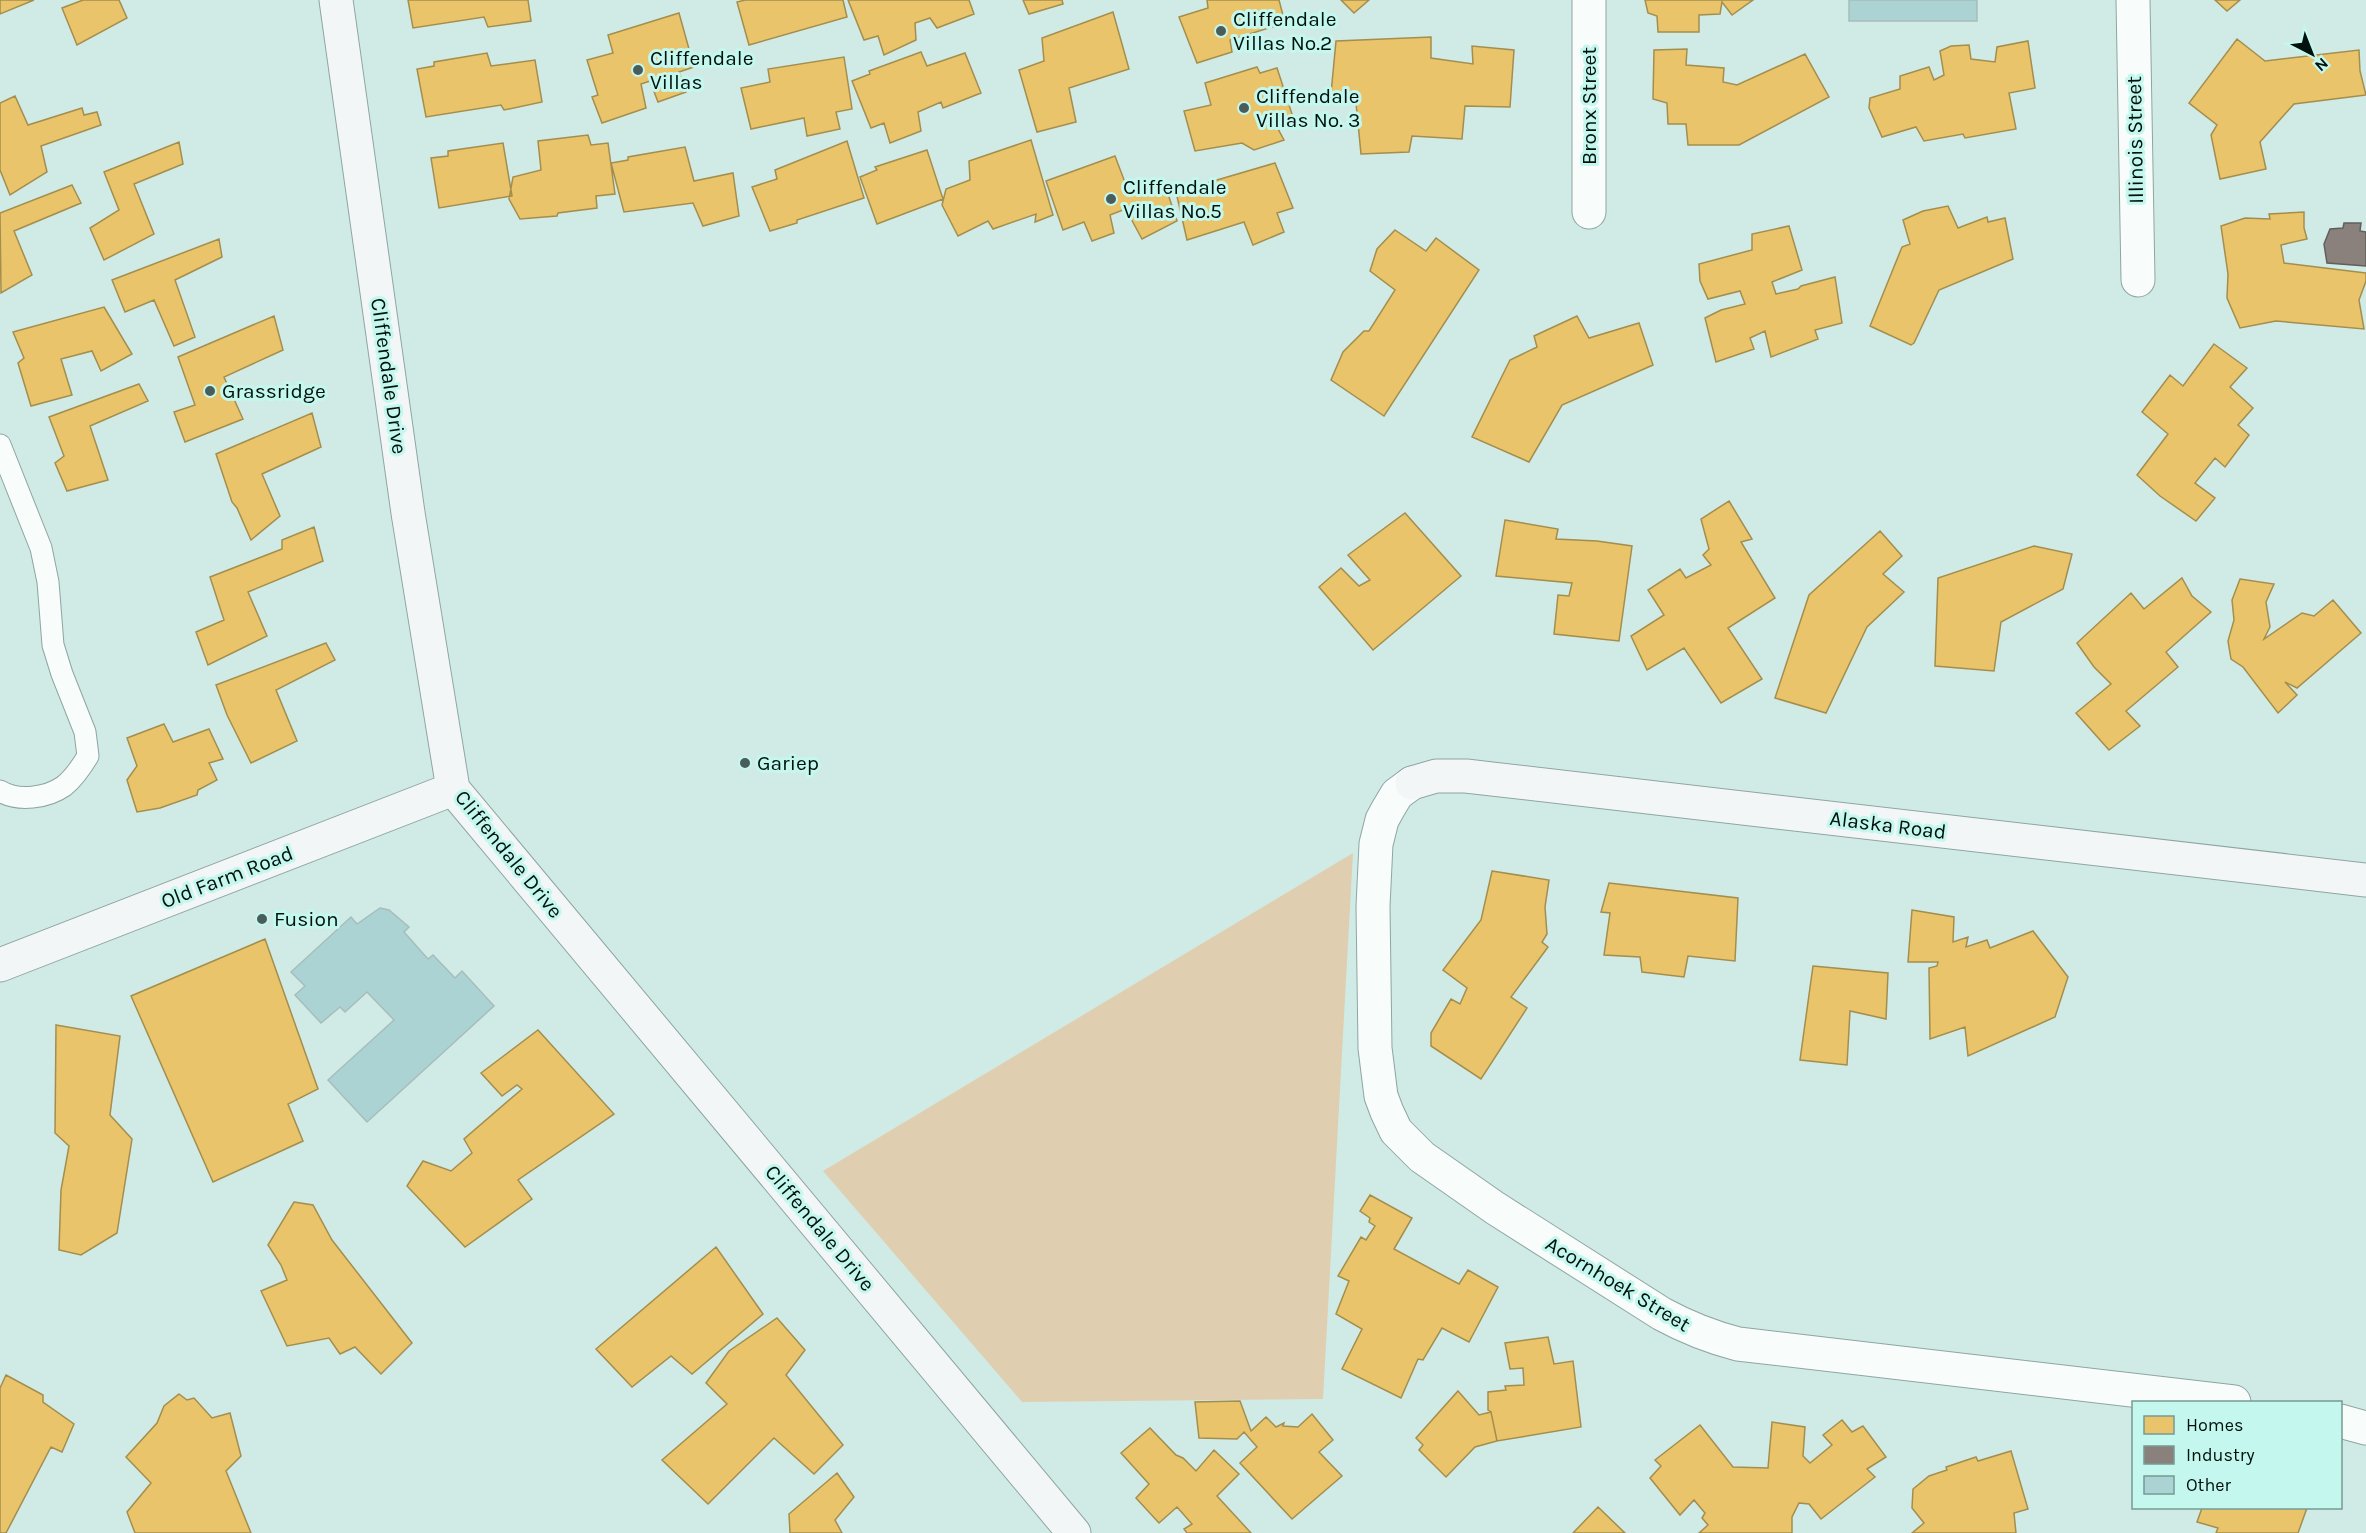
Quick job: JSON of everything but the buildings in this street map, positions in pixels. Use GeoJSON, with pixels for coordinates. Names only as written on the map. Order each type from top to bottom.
{"type":"FeatureCollection","features":[{"type":"Feature","properties":{"kind":"street","name":"Cliffendale Drive"},"geometry":{"type":"LineString","coordinates":[[336,0],[408,513],[453,789],[1074,1533]]}},
{"type":"Feature","properties":{"kind":"street","name":"Bronx Street"},"geometry":{"type":"LineString","coordinates":[[1589,0],[1589,212]]}},
{"type":"Feature","properties":{"kind":"street","name":"Illinois Street"},"geometry":{"type":"LineString","coordinates":[[2133,0],[2138,280]]}},
{"type":"Feature","properties":{"kind":"street","name":"Alaska Road"},"geometry":{"type":"LineString","coordinates":[[1412,783],[1436,776],[1466,776],[2366,880]]}},
{"type":"Feature","properties":{"kind":"street","name":"Acornhoek Street"},"geometry":{"type":"LineString","coordinates":[[1412,783],[1397,794],[1388,808],[1382,820],[1376,844],[1373,906],[1375,1048],[1379,1086],[1387,1112],[1396,1131],[1422,1157],[1495,1208],[1662,1314],[1705,1335],[1738,1344],[2225,1401]]}},
{"type":"Feature","properties":{"kind":"street","name":"Old Farm Road"},"geometry":{"type":"LineString","coordinates":[[0,965],[453,789]]}},
{"type":"Feature","properties":{"kind":"street"},"geometry":{"type":"LineString","coordinates":[[2342,1422],[2366,1428]]}},
{"type":"Feature","properties":{"kind":"lane"},"geometry":{"type":"LineString","coordinates":[[0,445],[41,548],[48,582],[53,645],[62,675],[85,732],[88,756],[63,786],[25,798],[11,798],[0,791]]}},
{"type":"Feature","properties":{"kind":"shaded area"},"geometry":{"type":"Polygon","coordinates":[[[1353,853],[1323,1399],[1022,1402],[823,1171],[1353,853]]]}},
{"type":"Feature","properties":{"kind":"place","name":"Cliffendale Villas No.2"},"geometry":{"type":"Point","coordinates":[1221,31]}},
{"type":"Feature","properties":{"kind":"place","name":"Cliffendale Villas"},"geometry":{"type":"Point","coordinates":[638,70]}},
{"type":"Feature","properties":{"kind":"place","name":"Cliffendale Villas No. 3"},"geometry":{"type":"Point","coordinates":[1244,108]}},
{"type":"Feature","properties":{"kind":"place","name":"Cliffendale Villas No.5"},"geometry":{"type":"Point","coordinates":[1111,199]}},
{"type":"Feature","properties":{"kind":"place","name":"Grassridge"},"geometry":{"type":"Point","coordinates":[210,391]}},
{"type":"Feature","properties":{"kind":"place","name":"Gariep"},"geometry":{"type":"Point","coordinates":[745,763]}},
{"type":"Feature","properties":{"kind":"place","name":"Fusion"},"geometry":{"type":"Point","coordinates":[262,919]}}]}
